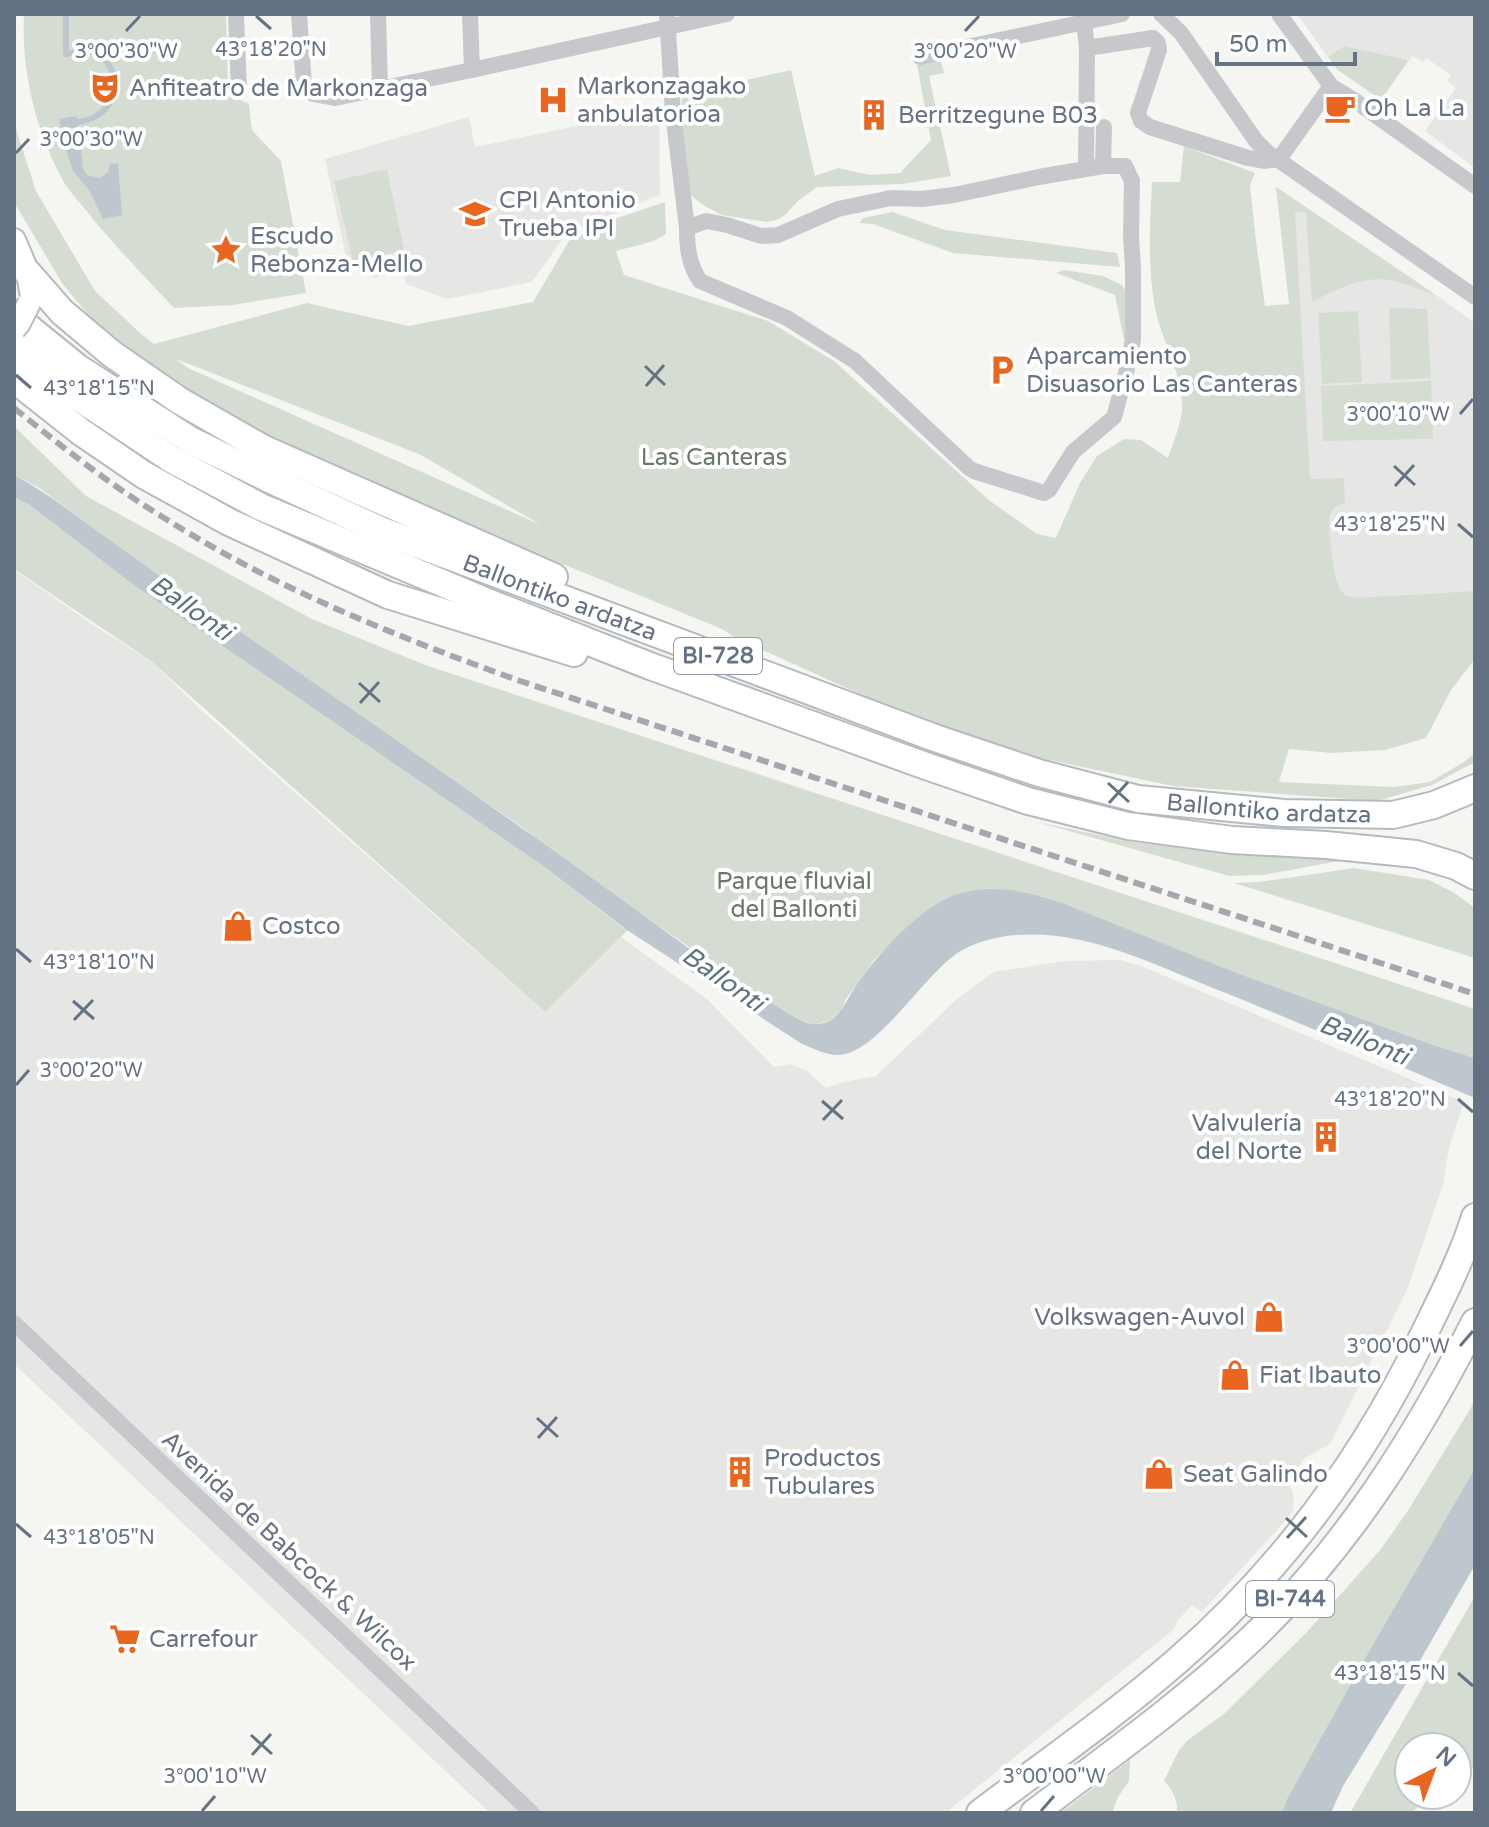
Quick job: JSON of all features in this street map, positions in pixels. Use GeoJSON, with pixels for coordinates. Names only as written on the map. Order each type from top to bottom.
{"type":"FeatureCollection","features":[{"type":"Feature","properties":{"kind":"main road"},"geometry":{"type":"LineString","coordinates":[[28,273],[62,312],[112,354],[180,401],[264,449],[585,591],[679,641]]}},
{"type":"Feature","properties":{"kind":"main road","name":"Ballontiko ardatza"},"geometry":{"type":"LineString","coordinates":[[21,310],[90,376],[190,440],[385,532],[935,738],[1039,773],[1138,799],[1284,813],[1393,815],[1434,805],[1475,788]]}},
{"type":"Feature","properties":{"kind":"main road","name":"Ballontiko ardatza"},"geometry":{"type":"LineString","coordinates":[[14,348],[69,391],[171,459],[261,507],[650,666],[926,766],[1028,801],[1128,826],[1232,840],[1416,854],[1456,866],[1475,876]]}},
{"type":"Feature","properties":{"kind":"main road"},"geometry":{"type":"LineString","coordinates":[[14,379],[81,432],[144,475],[229,522],[388,595],[618,667],[650,666]]}},
{"type":"Feature","properties":{"kind":"main road","name":"BI-744"},"geometry":{"type":"LineString","coordinates":[[980,1813],[1177,1661],[1222,1619],[1303,1530],[1342,1477],[1386,1406],[1461,1258],[1475,1217]]}},
{"type":"Feature","properties":{"kind":"main road","name":"BI-744"},"geometry":{"type":"LineString","coordinates":[[1034,1813],[1210,1676],[1249,1641],[1313,1574],[1391,1471],[1444,1383],[1475,1322]]}},
{"type":"Feature","properties":{"kind":"street"},"geometry":{"type":"LineString","coordinates":[[236,14],[239,90]]}},
{"type":"Feature","properties":{"kind":"street"},"geometry":{"type":"LineString","coordinates":[[299,14],[304,86],[313,94],[335,98],[472,70],[667,21],[727,14]]}},
{"type":"Feature","properties":{"kind":"street"},"geometry":{"type":"LineString","coordinates":[[378,14],[380,89]]}},
{"type":"Feature","properties":{"kind":"street"},"geometry":{"type":"LineString","coordinates":[[470,14],[472,70]]}},
{"type":"Feature","properties":{"kind":"street"},"geometry":{"type":"LineString","coordinates":[[920,57],[1084,17],[1122,14]]}},
{"type":"Feature","properties":{"kind":"street"},"geometry":{"type":"LineString","coordinates":[[1161,14],[1181,33],[1256,141],[1475,297]]}},
{"type":"Feature","properties":{"kind":"street"},"geometry":{"type":"LineString","coordinates":[[1279,14],[1331,86],[1475,186]]}},
{"type":"Feature","properties":{"kind":"street"},"geometry":{"type":"LineString","coordinates":[[1084,17],[1094,167]]}},
{"type":"Feature","properties":{"kind":"street"},"geometry":{"type":"LineString","coordinates":[[667,21],[687,249],[700,281],[787,318],[855,361],[974,471],[1044,493],[1073,452],[1114,417],[1133,340],[1132,181],[1125,166],[1094,167],[954,195],[922,199],[891,198],[838,209],[778,235],[761,236],[706,221],[687,228]]}},
{"type":"Feature","properties":{"kind":"street"},"geometry":{"type":"LineString","coordinates":[[1087,48],[1153,38],[1159,50],[1138,113],[1141,121],[1150,127],[1248,158],[1264,161],[1279,159]]}},
{"type":"Feature","properties":{"kind":"street"},"geometry":{"type":"LineString","coordinates":[[1279,159],[1331,86]]}},
{"type":"Feature","properties":{"kind":"street"},"geometry":{"type":"LineString","coordinates":[[1094,167],[1104,127]]}},
{"type":"Feature","properties":{"kind":"street"},"geometry":{"type":"LineString","coordinates":[[14,240],[31,284],[21,310],[25,313],[14,329]]}},
{"type":"Feature","properties":{"kind":"street","name":"Avenida de Babcock & Wilcox"},"geometry":{"type":"LineString","coordinates":[[14,1323],[532,1813]]}},
{"type":"Feature","properties":{"kind":"shaded area"},"geometry":{"type":"Polygon","coordinates":[[[1297,14],[1475,14],[1475,168],[1425,131],[1456,88],[1447,81],[1451,75],[1426,58],[1423,62],[1413,56],[1409,60],[1344,46],[1328,57],[1297,14]]]}},
{"type":"Feature","properties":{"kind":"shaded area","name":"CPI Antonio Trueba IPI"},"geometry":{"type":"Polygon","coordinates":[[[659,109],[660,195],[566,234],[532,282],[447,299],[406,284],[403,271],[374,278],[348,266],[325,159],[469,117],[475,147],[659,109]]]}},
{"type":"Feature","properties":{"kind":"shaded area"},"geometry":{"type":"Polygon","coordinates":[[[1276,187],[1475,323],[1475,608],[1326,620],[1276,187]]]}},
{"type":"Feature","properties":{"kind":"shaded area"},"geometry":{"type":"Polygon","coordinates":[[[14,570],[151,661],[199,708],[544,1011],[621,937],[708,1000],[774,1067],[791,1064],[807,1071],[826,1088],[876,1076],[958,998],[993,972],[1064,961],[1120,960],[1139,965],[1464,1102],[1449,1147],[1443,1185],[1407,1290],[1330,1444],[1305,1458],[1289,1480],[1294,1498],[1293,1510],[1285,1521],[1202,1612],[1192,1605],[1173,1630],[945,1813],[490,1813],[14,1364],[14,570]]]}},
{"type":"Feature","properties":{"kind":"green space"},"geometry":{"type":"Polygon","coordinates":[[[24,14],[226,14],[228,91],[249,104],[252,130],[281,161],[306,293],[233,305],[174,308],[67,188],[46,144],[32,102],[25,58],[24,14]]]}},
{"type":"Feature","properties":{"kind":"green space"},"geometry":{"type":"Polygon","coordinates":[[[1344,46],[1409,60],[1381,100],[1338,70],[1328,57],[1344,46]]]}},
{"type":"Feature","properties":{"kind":"green space"},"geometry":{"type":"Polygon","coordinates":[[[940,58],[944,73],[929,76],[951,176],[902,184],[817,187],[779,219],[767,222],[721,215],[690,194],[682,150],[682,94],[791,70],[815,176],[838,168],[871,175],[900,173],[931,140],[917,65],[940,58]]]}},
{"type":"Feature","properties":{"kind":"green space","name":"Las Canteras"},"geometry":{"type":"Polygon","coordinates":[[[14,116],[36,191],[95,291],[154,344],[307,303],[408,326],[533,302],[569,241],[617,218],[665,202],[666,234],[654,241],[616,251],[624,275],[768,321],[834,361],[990,501],[1037,534],[1056,538],[1080,483],[1097,456],[1124,439],[1141,440],[1168,458],[1178,428],[1182,409],[1180,385],[1159,324],[1151,281],[1152,182],[1180,182],[1184,146],[1255,173],[1250,185],[1265,306],[1289,304],[1276,187],[1437,296],[1399,282],[1377,279],[1348,285],[1312,302],[1306,213],[1295,212],[1310,479],[1344,478],[1345,503],[1333,510],[1329,519],[1333,564],[1340,589],[1356,598],[1475,591],[1475,659],[1451,690],[1426,738],[1385,750],[1331,753],[1289,749],[1279,782],[1394,787],[1430,782],[1475,753],[1475,762],[1432,785],[1377,801],[1173,786],[968,743],[722,629],[261,441],[144,363],[93,321],[62,283],[14,202],[14,116]],[[176,359],[188,368],[541,525],[421,455],[176,359]]]}},
{"type":"Feature","properties":{"kind":"green space"},"geometry":{"type":"Polygon","coordinates":[[[387,169],[404,250],[353,262],[334,181],[387,169]]]}},
{"type":"Feature","properties":{"kind":"green space"},"geometry":{"type":"Polygon","coordinates":[[[892,212],[945,230],[1117,253],[1120,267],[953,253],[873,224],[859,223],[863,218],[892,212]]]}},
{"type":"Feature","properties":{"kind":"green space"},"geometry":{"type":"Polygon","coordinates":[[[1064,270],[1103,276],[1122,285],[1128,328],[1124,341],[1115,295],[1056,273],[1064,270]]]}},
{"type":"Feature","properties":{"kind":"green space"},"geometry":{"type":"Polygon","coordinates":[[[1389,308],[1427,309],[1431,378],[1391,380],[1389,308]]]}},
{"type":"Feature","properties":{"kind":"green space"},"geometry":{"type":"Polygon","coordinates":[[[1358,311],[1362,382],[1322,384],[1318,313],[1358,311]]]}},
{"type":"Feature","properties":{"kind":"green space"},"geometry":{"type":"Polygon","coordinates":[[[1431,381],[1433,439],[1323,441],[1321,386],[1431,381]]]}},
{"type":"Feature","properties":{"kind":"green space","name":"Parque fluvial del Ballonti"},"geometry":{"type":"Polygon","coordinates":[[[14,426],[86,496],[312,619],[428,666],[1475,1009],[1475,1058],[1232,971],[1042,896],[940,903],[916,920],[874,960],[842,1009],[831,1020],[814,1025],[758,995],[643,915],[545,1012],[151,661],[14,569],[14,497],[30,505],[542,865],[626,930],[526,830],[153,572],[41,489],[14,475],[14,426]]]}},
{"type":"Feature","properties":{"kind":"green space"},"geometry":{"type":"Polygon","coordinates":[[[1037,822],[1133,842],[1276,857],[1345,860],[1263,875],[1229,876],[1037,822]]]}},
{"type":"Feature","properties":{"kind":"green space"},"geometry":{"type":"Polygon","coordinates":[[[1354,868],[1429,880],[1475,908],[1475,958],[1234,883],[1354,868]]]}},
{"type":"Feature","properties":{"kind":"green space"},"geometry":{"type":"Polygon","coordinates":[[[1475,1401],[1475,1468],[1364,1660],[1282,1813],[1177,1813],[1174,1796],[1164,1781],[1179,1750],[1225,1713],[1305,1634],[1381,1549],[1475,1401]]]}},
{"type":"Feature","properties":{"kind":"green space"},"geometry":{"type":"Polygon","coordinates":[[[1475,1596],[1475,1770],[1473,1731],[1397,1731],[1475,1596]]]}},
{"type":"Feature","properties":{"kind":"green space"},"geometry":{"type":"Polygon","coordinates":[[[1393,1738],[1393,1811],[1414,1811],[1350,1813],[1393,1738]]]}},
{"type":"Feature","properties":{"kind":"green space"},"geometry":{"type":"Polygon","coordinates":[[[1130,1760],[1129,1781],[1112,1813],[1060,1813],[1130,1760]]]}},
{"type":"Feature","properties":{"kind":"water"},"geometry":{"type":"Polygon","coordinates":[[[77,116],[83,168],[87,175],[100,178],[108,172],[110,164],[118,163],[122,215],[103,219],[89,190],[73,171],[59,119],[77,116]]]}},
{"type":"Feature","properties":{"kind":"water","name":"Ballonti"},"geometry":{"type":"Polygon","coordinates":[[[14,475],[63,506],[712,964],[802,1020],[819,1024],[835,1017],[877,958],[932,907],[974,890],[1012,890],[1062,903],[1232,971],[1475,1058],[1475,1098],[1141,959],[1093,943],[1043,935],[995,938],[959,952],[884,1028],[852,1052],[833,1055],[802,1044],[627,930],[542,865],[134,585],[30,505],[14,497],[14,475]]]}},
{"type":"Feature","properties":{"kind":"water"},"geometry":{"type":"Polygon","coordinates":[[[1475,1468],[1475,1565],[1343,1786],[1331,1813],[1282,1813],[1364,1660],[1475,1468]]]}},
{"type":"Feature","properties":{"kind":"waterway"},"geometry":{"type":"LineString","coordinates":[[66,14],[66,54],[94,52],[107,62],[114,77],[114,95],[110,103],[96,116],[78,122]]}},
{"type":"Feature","properties":{"kind":"railway"},"geometry":{"type":"LineString","coordinates":[[14,408],[123,491],[204,542],[291,588],[381,628],[520,681],[1475,994]]}},
{"type":"Feature","properties":{"kind":"place","name":"Anfiteatro de Markonzaga"},"geometry":{"type":"Point","coordinates":[105,88]}},
{"type":"Feature","properties":{"kind":"place","name":"Markonzagako anbulatorioa"},"geometry":{"type":"Point","coordinates":[553,100]}},
{"type":"Feature","properties":{"kind":"place","name":"Oh La La"},"geometry":{"type":"Point","coordinates":[1340,108]}},
{"type":"Feature","properties":{"kind":"place","name":"Berritzegune B03"},"geometry":{"type":"Point","coordinates":[874,115]}},
{"type":"Feature","properties":{"kind":"place","name":"CPI Antonio Trueba IPI"},"geometry":{"type":"Point","coordinates":[475,214]}},
{"type":"Feature","properties":{"kind":"place","name":"Escudo Rebonza-Mello"},"geometry":{"type":"Point","coordinates":[226,250]}},
{"type":"Feature","properties":{"kind":"place","name":"Aparcamiento Disuasorio Las Canteras"},"geometry":{"type":"Point","coordinates":[1002,370]}},
{"type":"Feature","properties":{"kind":"place","name":"Costco"},"geometry":{"type":"Point","coordinates":[238,926]}},
{"type":"Feature","properties":{"kind":"place","name":"Valvulería del Norte"},"geometry":{"type":"Point","coordinates":[1326,1137]}},
{"type":"Feature","properties":{"kind":"place","name":"Volkswagen-Auvol"},"geometry":{"type":"Point","coordinates":[1269,1317]}},
{"type":"Feature","properties":{"kind":"place","name":"Fiat Ibauto"},"geometry":{"type":"Point","coordinates":[1235,1375]}},
{"type":"Feature","properties":{"kind":"place","name":"Productos Tubulares"},"geometry":{"type":"Point","coordinates":[740,1472]}},
{"type":"Feature","properties":{"kind":"place","name":"Seat Galindo"},"geometry":{"type":"Point","coordinates":[1159,1474]}},
{"type":"Feature","properties":{"kind":"place","name":"Carrefour"},"geometry":{"type":"Point","coordinates":[125,1639]}}]}
